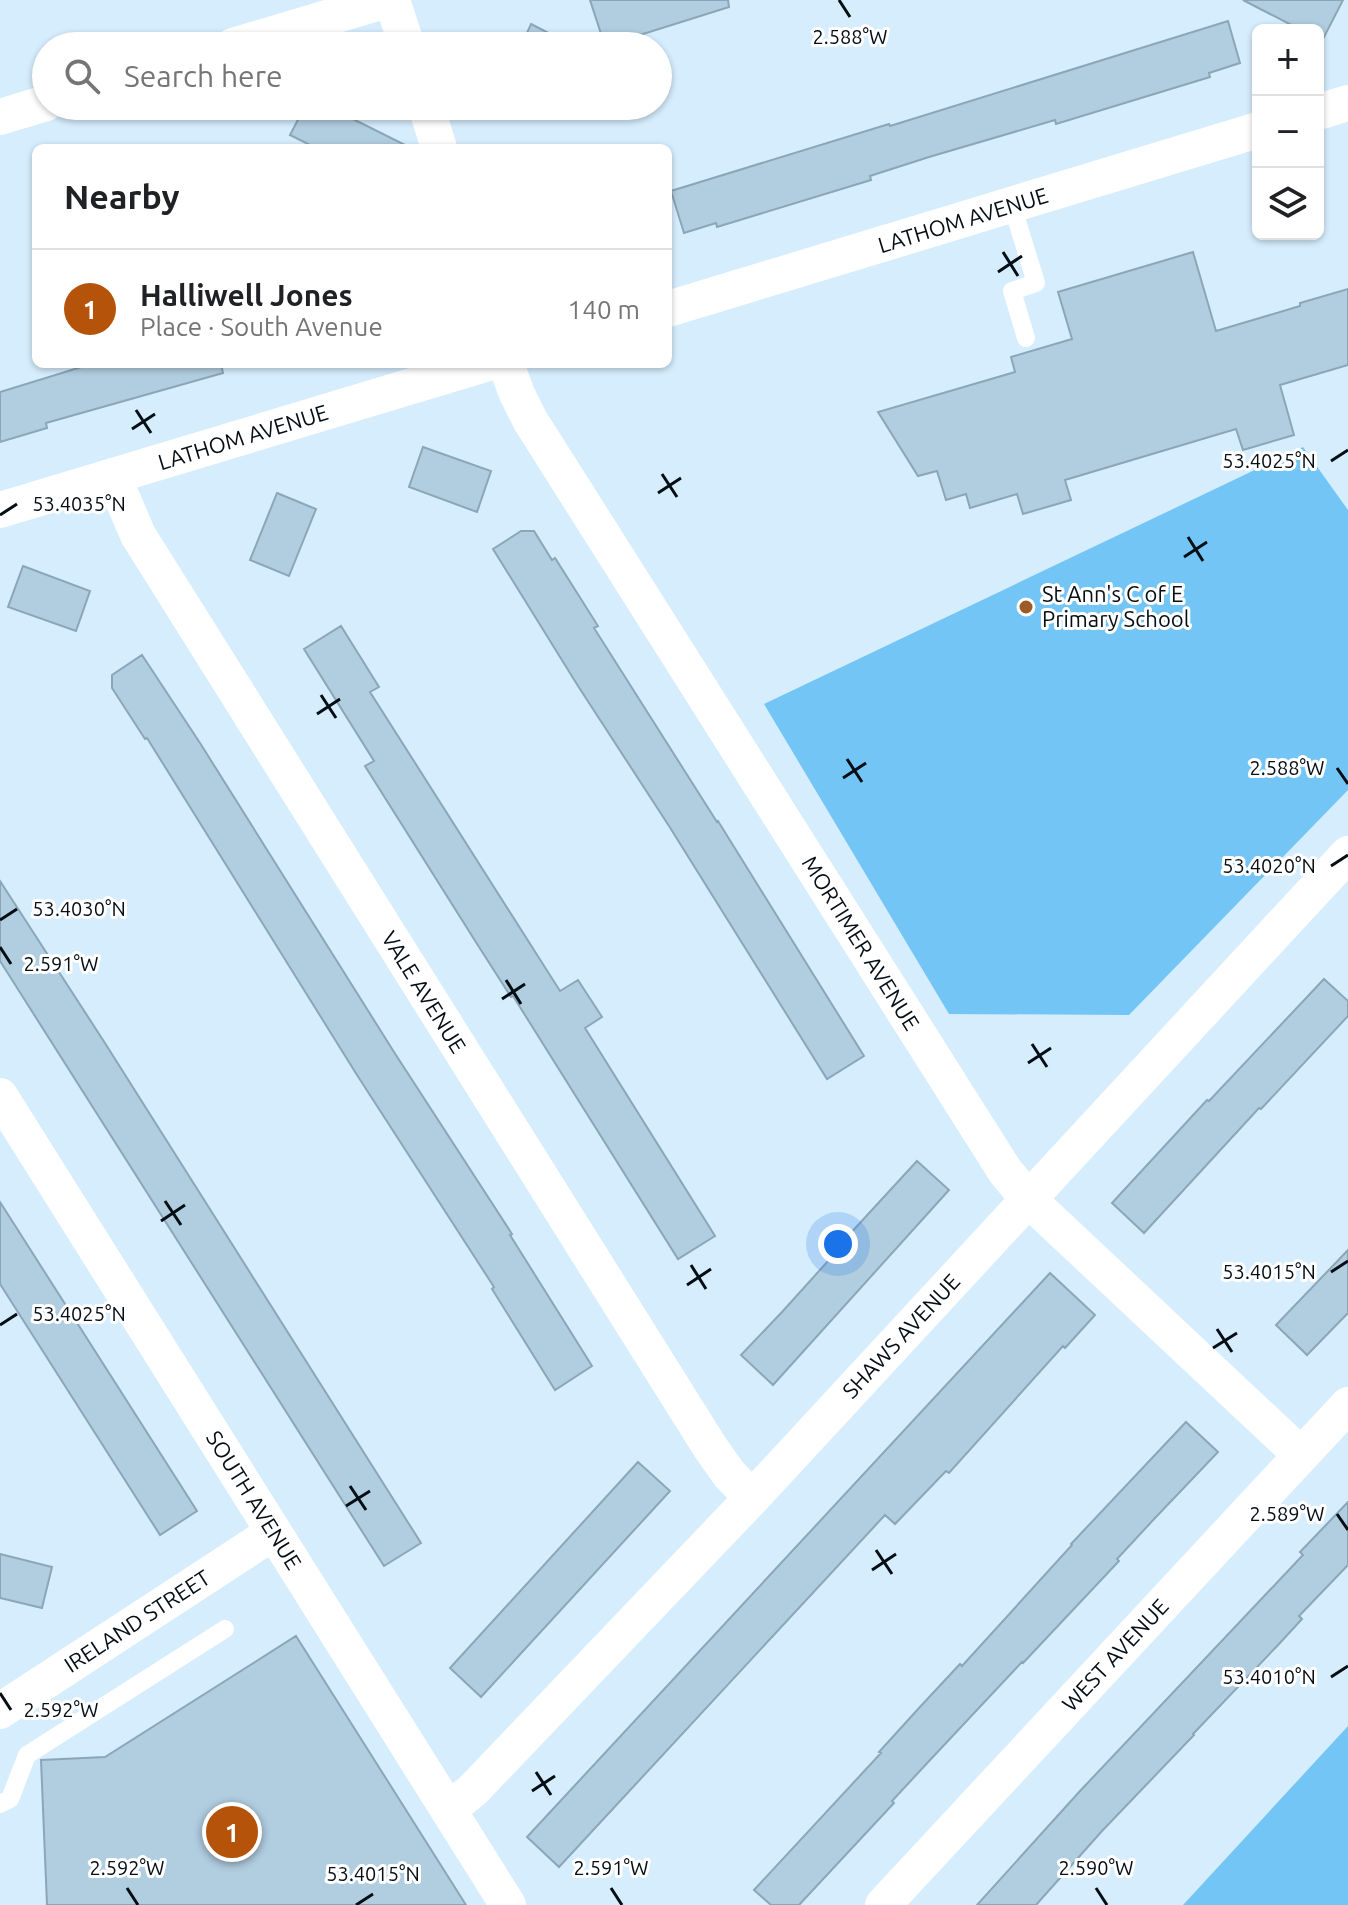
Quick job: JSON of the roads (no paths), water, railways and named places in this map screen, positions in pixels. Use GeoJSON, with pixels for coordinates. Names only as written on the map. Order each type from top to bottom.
{"type":"FeatureCollection","features":[{"type":"Feature","properties":{"kind":"street"},"geometry":{"type":"LineString","coordinates":[[280,32],[389,0],[402,32]]}},
{"type":"Feature","properties":{"kind":"street"},"geometry":{"type":"LineString","coordinates":[[1324,110],[1348,103]]}},
{"type":"Feature","properties":{"kind":"street"},"geometry":{"type":"LineString","coordinates":[[0,117],[32,107]]}},
{"type":"Feature","properties":{"kind":"street"},"geometry":{"type":"LineString","coordinates":[[430,120],[438,144]]}},
{"type":"Feature","properties":{"kind":"street","name":"LATHOM AVENUE"},"geometry":{"type":"LineString","coordinates":[[672,308],[1252,132]]}},
{"type":"Feature","properties":{"kind":"street","name":"LATHOM AVENUE"},"geometry":{"type":"LineString","coordinates":[[0,510],[472,368]]}},
{"type":"Feature","properties":{"kind":"street","name":"MORTIMER AVENUE"},"geometry":{"type":"LineString","coordinates":[[507,368],[530,420],[998,1161],[1028,1199],[1301,1455]]}},
{"type":"Feature","properties":{"kind":"street","name":"VALE AVENUE"},"geometry":{"type":"LineString","coordinates":[[113,476],[138,535],[710,1447],[729,1474],[752,1498]]}},
{"type":"Feature","properties":{"kind":"street","name":"SHAWS AVENUE"},"geometry":{"type":"LineString","coordinates":[[448,1810],[473,1790],[752,1498],[1348,854]]}},
{"type":"Feature","properties":{"kind":"street","name":"SOUTH AVENUE"},"geometry":{"type":"LineString","coordinates":[[0,1096],[508,1905]]}},
{"type":"Feature","properties":{"kind":"street","name":"WEST AVENUE"},"geometry":{"type":"LineString","coordinates":[[883,1905],[1348,1405]]}},
{"type":"Feature","properties":{"kind":"street","name":"IRELAND STREET"},"geometry":{"type":"LineString","coordinates":[[0,1711],[274,1532]]}},
{"type":"Feature","properties":{"kind":"lane"},"geometry":{"type":"LineString","coordinates":[[1012,205],[1036,283],[1012,291],[1026,338]]}},
{"type":"Feature","properties":{"kind":"lane"},"geometry":{"type":"LineString","coordinates":[[0,1804],[10,1799],[27,1755],[225,1629]]}},
{"type":"Feature","properties":{"kind":"place","name":"St Ann's C of E Primary School"},"geometry":{"type":"Point","coordinates":[1026,607]}},
{"type":"Feature","properties":{"kind":"place","name":"Halliwell Jones"},"geometry":{"type":"Point","coordinates":[232,1832]}}]}
